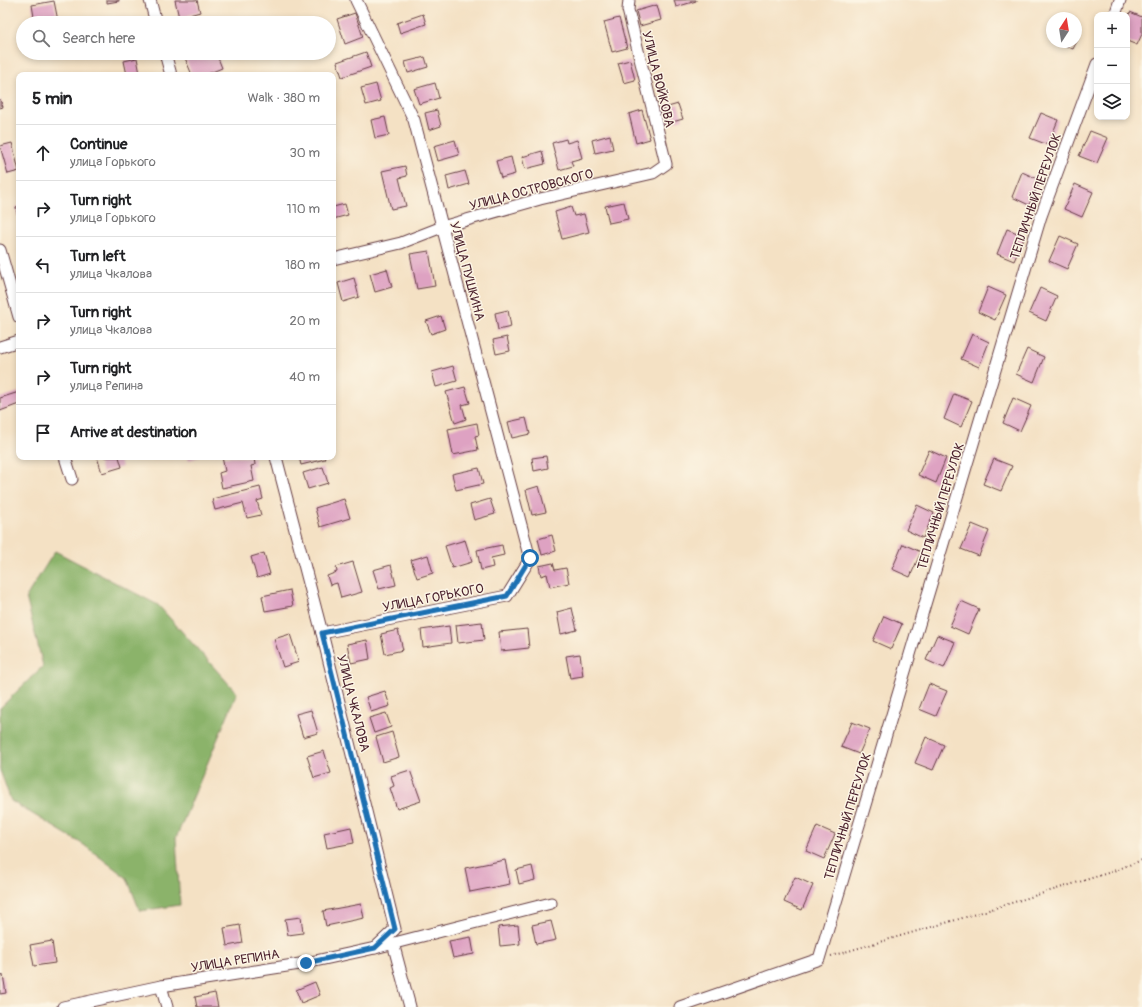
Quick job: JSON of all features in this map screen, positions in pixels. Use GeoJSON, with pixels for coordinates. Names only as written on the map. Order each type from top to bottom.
{"type":"FeatureCollection","features":[{"type":"Feature","properties":{"kind":"street"},"geometry":{"type":"LineString","coordinates":[[150,0],[154,16]]}},
{"type":"Feature","properties":{"kind":"street","name":"УЛИЦА ПУШКИНА"},"geometry":{"type":"LineString","coordinates":[[356,0],[414,120],[530,558]]}},
{"type":"Feature","properties":{"kind":"street","name":"УЛИЦА ВОЙКОВА"},"geometry":{"type":"LineString","coordinates":[[629,0],[628,10],[666,164]]}},
{"type":"Feature","properties":{"kind":"street"},"geometry":{"type":"LineString","coordinates":[[1116,12],[1120,0]]}},
{"type":"Feature","properties":{"kind":"street"},"geometry":{"type":"LineString","coordinates":[[167,60],[170,72]]}},
{"type":"Feature","properties":{"kind":"street","name":"ТЕПЛИЧНЫЙ ПЕРЕУЛОК"},"geometry":{"type":"LineString","coordinates":[[819,959],[1041,216],[1094,72]]}},
{"type":"Feature","properties":{"kind":"street","name":"УЛИЦА ОСТРОВСКОГО"},"geometry":{"type":"LineString","coordinates":[[336,258],[401,243],[442,227],[540,199],[653,173],[666,164]]}},
{"type":"Feature","properties":{"kind":"street"},"geometry":{"type":"LineString","coordinates":[[0,250],[16,306]]}},
{"type":"Feature","properties":{"kind":"street"},"geometry":{"type":"LineString","coordinates":[[0,346],[16,342]]}},
{"type":"Feature","properties":{"kind":"street"},"geometry":{"type":"LineString","coordinates":[[66,460],[72,478]]}},
{"type":"Feature","properties":{"kind":"street","name":"УЛИЦА ЧКАЛОВА"},"geometry":{"type":"LineString","coordinates":[[277,460],[322,633],[395,929],[375,948]]}},
{"type":"Feature","properties":{"kind":"street","name":"УЛИЦА ГОРЬКОГО"},"geometry":{"type":"LineString","coordinates":[[322,633],[507,596],[530,558]]}},
{"type":"Feature","properties":{"kind":"street","name":"УЛИЦА РЕПИНА"},"geometry":{"type":"LineString","coordinates":[[63,1007],[161,986],[306,963],[375,948],[550,904]]}},
{"type":"Feature","properties":{"kind":"street"},"geometry":{"type":"LineString","coordinates":[[393,943],[410,1007]]}},
{"type":"Feature","properties":{"kind":"street"},"geometry":{"type":"LineString","coordinates":[[680,1007],[819,959]]}},
{"type":"Feature","properties":{"kind":"street"},"geometry":{"type":"LineString","coordinates":[[161,986],[167,1007]]}},
{"type":"Feature","properties":{"kind":"path"},"geometry":{"type":"LineString","coordinates":[[819,959],[1003,906],[1108,873],[1142,860]]}},
{"type":"Feature","properties":{"kind":"green space"},"geometry":{"type":"Polygon","coordinates":[[[55,551],[158,605],[237,693],[176,838],[180,905],[140,911],[127,878],[84,845],[11,801],[0,770],[0,708],[43,666],[26,597],[55,551]]]}},
{"type":"Feature","properties":{"kind":"building"},"geometry":{"type":"Polygon","coordinates":[[[107,0],[119,0],[119,1],[107,3],[107,0]]]}},
{"type":"Feature","properties":{"kind":"building"},"geometry":{"type":"Polygon","coordinates":[[[175,0],[197,0],[200,12],[186,16],[179,16],[175,0]]]}},
{"type":"Feature","properties":{"kind":"building"},"geometry":{"type":"Polygon","coordinates":[[[674,0],[696,0],[696,1],[676,7],[674,0]]]}},
{"type":"Feature","properties":{"kind":"building"},"geometry":{"type":"Polygon","coordinates":[[[54,1],[57,16],[34,16],[32,5],[54,1]]]}},
{"type":"Feature","properties":{"kind":"building"},"geometry":{"type":"Polygon","coordinates":[[[657,5],[661,20],[640,26],[636,11],[657,5]]]}},
{"type":"Feature","properties":{"kind":"building"},"geometry":{"type":"Polygon","coordinates":[[[1130,12],[1142,17],[1142,34],[1137,45],[1130,42],[1130,12]]]}},
{"type":"Feature","properties":{"kind":"building"},"geometry":{"type":"Polygon","coordinates":[[[355,13],[363,37],[345,44],[337,19],[355,13]]]}},
{"type":"Feature","properties":{"kind":"building"},"geometry":{"type":"Polygon","coordinates":[[[423,14],[426,24],[400,33],[397,23],[423,14]]]}},
{"type":"Feature","properties":{"kind":"building"},"geometry":{"type":"Polygon","coordinates":[[[619,18],[627,48],[612,52],[604,22],[619,18]]]}},
{"type":"Feature","properties":{"kind":"building"},"geometry":{"type":"Polygon","coordinates":[[[366,52],[371,67],[342,77],[337,62],[366,52]]]}},
{"type":"Feature","properties":{"kind":"building"},"geometry":{"type":"Polygon","coordinates":[[[425,57],[428,67],[408,73],[405,62],[425,57]]]}},
{"type":"Feature","properties":{"kind":"building"},"geometry":{"type":"Polygon","coordinates":[[[137,60],[140,72],[126,72],[124,61],[137,60]]]}},
{"type":"Feature","properties":{"kind":"building"},"geometry":{"type":"Polygon","coordinates":[[[186,60],[219,60],[222,68],[212,72],[191,72],[186,60]]]}},
{"type":"Feature","properties":{"kind":"building"},"geometry":{"type":"Polygon","coordinates":[[[630,60],[635,80],[624,83],[618,63],[630,60]]]}},
{"type":"Feature","properties":{"kind":"building"},"geometry":{"type":"Polygon","coordinates":[[[435,83],[439,98],[419,104],[414,89],[435,83]]]}},
{"type":"Feature","properties":{"kind":"building"},"geometry":{"type":"Polygon","coordinates":[[[376,84],[381,101],[366,105],[361,88],[376,84]]]}},
{"type":"Feature","properties":{"kind":"building"},"geometry":{"type":"Polygon","coordinates":[[[0,99],[3,107],[0,108],[0,99]]]}},
{"type":"Feature","properties":{"kind":"building"},"geometry":{"type":"Polygon","coordinates":[[[678,104],[683,119],[662,125],[658,110],[678,104]]]}},
{"type":"Feature","properties":{"kind":"building"},"geometry":{"type":"Polygon","coordinates":[[[437,110],[441,126],[429,130],[425,113],[437,110]]]}},
{"type":"Feature","properties":{"kind":"building"},"geometry":{"type":"Polygon","coordinates":[[[642,110],[650,139],[636,143],[629,114],[642,110]]]}},
{"type":"Feature","properties":{"kind":"building"},"geometry":{"type":"Polygon","coordinates":[[[1041,113],[1058,120],[1048,145],[1030,138],[1041,113]]]}},
{"type":"Feature","properties":{"kind":"building"},"geometry":{"type":"Polygon","coordinates":[[[385,117],[389,135],[375,138],[371,120],[385,117]]]}},
{"type":"Feature","properties":{"kind":"building"},"geometry":{"type":"Polygon","coordinates":[[[1090,131],[1108,138],[1097,163],[1079,156],[1090,131]]]}},
{"type":"Feature","properties":{"kind":"building"},"geometry":{"type":"Polygon","coordinates":[[[610,135],[613,149],[595,153],[592,140],[610,135]]]}},
{"type":"Feature","properties":{"kind":"building"},"geometry":{"type":"Polygon","coordinates":[[[566,139],[567,143],[577,140],[582,158],[571,161],[573,166],[559,170],[552,143],[566,139]]]}},
{"type":"Feature","properties":{"kind":"building"},"geometry":{"type":"Polygon","coordinates":[[[455,140],[459,155],[438,161],[434,146],[455,140]]]}},
{"type":"Feature","properties":{"kind":"building"},"geometry":{"type":"Polygon","coordinates":[[[12,143],[16,159],[16,172],[8,174],[0,146],[12,143]]]}},
{"type":"Feature","properties":{"kind":"building"},"geometry":{"type":"Polygon","coordinates":[[[542,151],[545,164],[525,169],[522,157],[542,151]]]}},
{"type":"Feature","properties":{"kind":"building"},"geometry":{"type":"Polygon","coordinates":[[[511,157],[515,174],[501,178],[496,161],[511,157]]]}},
{"type":"Feature","properties":{"kind":"building"},"geometry":{"type":"Polygon","coordinates":[[[405,166],[407,176],[399,178],[406,206],[391,209],[382,171],[405,166]]]}},
{"type":"Feature","properties":{"kind":"building"},"geometry":{"type":"Polygon","coordinates":[[[465,171],[469,184],[449,190],[446,176],[465,171]]]}},
{"type":"Feature","properties":{"kind":"building"},"geometry":{"type":"Polygon","coordinates":[[[1022,172],[1040,180],[1029,205],[1012,197],[1022,172]]]}},
{"type":"Feature","properties":{"kind":"building"},"geometry":{"type":"Polygon","coordinates":[[[1075,184],[1093,192],[1082,217],[1064,209],[1075,184]]]}},
{"type":"Feature","properties":{"kind":"building"},"geometry":{"type":"Polygon","coordinates":[[[624,202],[628,219],[609,223],[605,206],[624,202]]]}},
{"type":"Feature","properties":{"kind":"building"},"geometry":{"type":"Polygon","coordinates":[[[345,204],[348,215],[336,218],[336,206],[345,204]]]}},
{"type":"Feature","properties":{"kind":"building"},"geometry":{"type":"Polygon","coordinates":[[[571,207],[574,216],[584,214],[589,232],[562,239],[555,212],[571,207]]]}},
{"type":"Feature","properties":{"kind":"building"},"geometry":{"type":"Polygon","coordinates":[[[1007,229],[1025,236],[1014,261],[997,254],[1007,229]]]}},
{"type":"Feature","properties":{"kind":"building"},"geometry":{"type":"Polygon","coordinates":[[[1060,236],[1078,244],[1067,269],[1049,261],[1060,236]]]}},
{"type":"Feature","properties":{"kind":"building"},"geometry":{"type":"Polygon","coordinates":[[[429,251],[435,286],[417,289],[410,254],[429,251]]]}},
{"type":"Feature","properties":{"kind":"building"},"geometry":{"type":"Polygon","coordinates":[[[387,269],[392,287],[375,292],[370,274],[387,269]]]}},
{"type":"Feature","properties":{"kind":"building"},"geometry":{"type":"Polygon","coordinates":[[[354,278],[359,297],[343,302],[338,283],[354,278]]]}},
{"type":"Feature","properties":{"kind":"building"},"geometry":{"type":"Polygon","coordinates":[[[988,287],[1006,295],[995,320],[978,312],[988,287]]]}},
{"type":"Feature","properties":{"kind":"building"},"geometry":{"type":"Polygon","coordinates":[[[1040,288],[1057,296],[1046,321],[1029,313],[1040,288]]]}},
{"type":"Feature","properties":{"kind":"building"},"geometry":{"type":"Polygon","coordinates":[[[508,310],[511,327],[498,330],[495,313],[508,310]]]}},
{"type":"Feature","properties":{"kind":"building"},"geometry":{"type":"Polygon","coordinates":[[[441,316],[445,329],[431,334],[426,321],[441,316]]]}},
{"type":"Feature","properties":{"kind":"building"},"geometry":{"type":"Polygon","coordinates":[[[972,334],[989,342],[979,367],[961,359],[972,334]]]}},
{"type":"Feature","properties":{"kind":"building"},"geometry":{"type":"Polygon","coordinates":[[[507,337],[510,351],[496,354],[493,340],[507,337]]]}},
{"type":"Feature","properties":{"kind":"building"},"geometry":{"type":"Polygon","coordinates":[[[1027,349],[1044,357],[1034,382],[1016,374],[1027,349]]]}},
{"type":"Feature","properties":{"kind":"building"},"geometry":{"type":"Polygon","coordinates":[[[453,366],[457,381],[436,387],[432,372],[453,366]]]}},
{"type":"Feature","properties":{"kind":"building"},"geometry":{"type":"Polygon","coordinates":[[[465,387],[470,403],[462,405],[466,419],[455,423],[446,392],[465,387]]]}},
{"type":"Feature","properties":{"kind":"building"},"geometry":{"type":"Polygon","coordinates":[[[16,393],[16,405],[0,411],[0,398],[16,393]]]}},
{"type":"Feature","properties":{"kind":"building"},"geometry":{"type":"Polygon","coordinates":[[[954,394],[972,401],[961,427],[944,419],[954,394]]]}},
{"type":"Feature","properties":{"kind":"building"},"geometry":{"type":"Polygon","coordinates":[[[1013,398],[1031,406],[1020,431],[1003,423],[1013,398]]]}},
{"type":"Feature","properties":{"kind":"building"},"geometry":{"type":"Polygon","coordinates":[[[526,418],[530,434],[512,438],[508,422],[526,418]]]}},
{"type":"Feature","properties":{"kind":"building"},"geometry":{"type":"Polygon","coordinates":[[[477,423],[479,435],[475,436],[478,450],[453,455],[448,429],[477,423]]]}},
{"type":"Feature","properties":{"kind":"building"},"geometry":{"type":"Polygon","coordinates":[[[929,450],[946,458],[936,483],[918,475],[929,450]]]}},
{"type":"Feature","properties":{"kind":"building"},"geometry":{"type":"Polygon","coordinates":[[[546,456],[548,468],[534,471],[532,458],[546,456]]]}},
{"type":"Feature","properties":{"kind":"building"},"geometry":{"type":"Polygon","coordinates":[[[994,459],[1012,466],[1001,491],[983,484],[994,459]]]}},
{"type":"Feature","properties":{"kind":"building"},"geometry":{"type":"Polygon","coordinates":[[[98,460],[120,460],[122,467],[102,473],[98,460]]]}},
{"type":"Feature","properties":{"kind":"building"},"geometry":{"type":"Polygon","coordinates":[[[223,460],[254,460],[255,465],[251,466],[254,481],[222,488],[219,473],[225,471],[223,460]]]}},
{"type":"Feature","properties":{"kind":"building"},"geometry":{"type":"Polygon","coordinates":[[[300,460],[321,460],[301,465],[300,460]]]}},
{"type":"Feature","properties":{"kind":"building"},"geometry":{"type":"Polygon","coordinates":[[[323,467],[328,483],[308,489],[303,473],[323,467]]]}},
{"type":"Feature","properties":{"kind":"building"},"geometry":{"type":"Polygon","coordinates":[[[479,468],[483,484],[456,490],[452,474],[479,468]]]}},
{"type":"Feature","properties":{"kind":"building"},"geometry":{"type":"Polygon","coordinates":[[[539,486],[546,512],[532,515],[526,490],[539,486]]]}},
{"type":"Feature","properties":{"kind":"building"},"geometry":{"type":"Polygon","coordinates":[[[260,487],[263,499],[257,501],[261,515],[247,518],[243,503],[215,510],[212,499],[260,487]]]}},
{"type":"Feature","properties":{"kind":"building"},"geometry":{"type":"Polygon","coordinates":[[[344,499],[350,518],[320,527],[315,508],[344,499]]]}},
{"type":"Feature","properties":{"kind":"building"},"geometry":{"type":"Polygon","coordinates":[[[490,499],[495,514],[474,520],[470,505],[490,499]]]}},
{"type":"Feature","properties":{"kind":"building"},"geometry":{"type":"Polygon","coordinates":[[[917,505],[934,513],[923,538],[906,530],[917,505]]]}},
{"type":"Feature","properties":{"kind":"building"},"geometry":{"type":"Polygon","coordinates":[[[972,524],[989,531],[979,556],[961,549],[972,524]]]}},
{"type":"Feature","properties":{"kind":"building"},"geometry":{"type":"Polygon","coordinates":[[[552,535],[556,551],[542,555],[538,539],[552,535]]]}},
{"type":"Feature","properties":{"kind":"building"},"geometry":{"type":"Polygon","coordinates":[[[465,540],[472,562],[452,568],[445,546],[465,540]]]}},
{"type":"Feature","properties":{"kind":"building"},"geometry":{"type":"Polygon","coordinates":[[[903,544],[921,552],[910,577],[892,569],[903,544]]]}},
{"type":"Feature","properties":{"kind":"building"},"geometry":{"type":"Polygon","coordinates":[[[502,545],[504,555],[491,558],[493,567],[481,570],[477,550],[502,545]]]}},
{"type":"Feature","properties":{"kind":"building"},"geometry":{"type":"Polygon","coordinates":[[[264,553],[270,574],[257,578],[251,557],[264,553]]]}},
{"type":"Feature","properties":{"kind":"building"},"geometry":{"type":"Polygon","coordinates":[[[428,555],[433,573],[417,578],[411,560],[428,555]]]}},
{"type":"Feature","properties":{"kind":"building"},"geometry":{"type":"Polygon","coordinates":[[[353,562],[362,592],[341,598],[337,583],[330,585],[327,576],[337,572],[336,567],[353,562]]]}},
{"type":"Feature","properties":{"kind":"building"},"geometry":{"type":"Polygon","coordinates":[[[553,563],[555,570],[566,568],[569,583],[550,587],[547,574],[541,576],[539,566],[553,563]]]}},
{"type":"Feature","properties":{"kind":"building"},"geometry":{"type":"Polygon","coordinates":[[[391,565],[396,585],[379,589],[373,570],[391,565]]]}},
{"type":"Feature","properties":{"kind":"building"},"geometry":{"type":"Polygon","coordinates":[[[290,590],[293,606],[265,611],[262,596],[290,590]]]}},
{"type":"Feature","properties":{"kind":"building"},"geometry":{"type":"Polygon","coordinates":[[[961,601],[979,609],[968,634],[950,626],[961,601]]]}},
{"type":"Feature","properties":{"kind":"building"},"geometry":{"type":"Polygon","coordinates":[[[572,608],[577,630],[561,634],[557,612],[572,608]]]}},
{"type":"Feature","properties":{"kind":"building"},"geometry":{"type":"Polygon","coordinates":[[[884,616],[902,624],[891,649],[873,641],[884,616]]]}},
{"type":"Feature","properties":{"kind":"building"},"geometry":{"type":"Polygon","coordinates":[[[482,622],[484,640],[458,643],[456,625],[482,622]]]}},
{"type":"Feature","properties":{"kind":"building"},"geometry":{"type":"Polygon","coordinates":[[[449,626],[451,643],[423,647],[421,630],[449,626]]]}},
{"type":"Feature","properties":{"kind":"building"},"geometry":{"type":"Polygon","coordinates":[[[527,629],[529,648],[501,651],[499,632],[527,629]]]}},
{"type":"Feature","properties":{"kind":"building"},"geometry":{"type":"Polygon","coordinates":[[[398,630],[403,650],[385,654],[381,634],[398,630]]]}},
{"type":"Feature","properties":{"kind":"building"},"geometry":{"type":"Polygon","coordinates":[[[290,634],[299,662],[283,667],[274,639],[290,634]]]}},
{"type":"Feature","properties":{"kind":"building"},"geometry":{"type":"Polygon","coordinates":[[[937,635],[955,642],[944,668],[926,660],[937,635]]]}},
{"type":"Feature","properties":{"kind":"building"},"geometry":{"type":"Polygon","coordinates":[[[367,640],[370,659],[351,663],[347,644],[367,640]]]}},
{"type":"Feature","properties":{"kind":"building"},"geometry":{"type":"Polygon","coordinates":[[[580,654],[583,676],[570,678],[566,656],[580,654]]]}},
{"type":"Feature","properties":{"kind":"building"},"geometry":{"type":"Polygon","coordinates":[[[929,684],[947,691],[936,716],[919,709],[929,684]]]}},
{"type":"Feature","properties":{"kind":"building"},"geometry":{"type":"Polygon","coordinates":[[[385,691],[390,706],[371,712],[366,697],[385,691]]]}},
{"type":"Feature","properties":{"kind":"building"},"geometry":{"type":"Polygon","coordinates":[[[311,710],[318,733],[303,737],[296,714],[311,710]]]}},
{"type":"Feature","properties":{"kind":"building"},"geometry":{"type":"Polygon","coordinates":[[[386,713],[391,727],[374,733],[369,718],[386,713]]]}},
{"type":"Feature","properties":{"kind":"building"},"geometry":{"type":"Polygon","coordinates":[[[852,722],[870,729],[859,754],[841,747],[852,722]]]}},
{"type":"Feature","properties":{"kind":"building"},"geometry":{"type":"Polygon","coordinates":[[[392,732],[399,757],[383,762],[376,737],[392,732]]]}},
{"type":"Feature","properties":{"kind":"building"},"geometry":{"type":"Polygon","coordinates":[[[926,737],[944,745],[933,770],[915,763],[926,737]]]}},
{"type":"Feature","properties":{"kind":"building"},"geometry":{"type":"Polygon","coordinates":[[[324,751],[331,773],[314,778],[307,756],[324,751]]]}},
{"type":"Feature","properties":{"kind":"building"},"geometry":{"type":"Polygon","coordinates":[[[410,770],[421,801],[397,809],[390,788],[394,786],[391,776],[410,770]]]}},
{"type":"Feature","properties":{"kind":"building"},"geometry":{"type":"Polygon","coordinates":[[[817,826],[835,834],[824,859],[806,851],[817,826]]]}},
{"type":"Feature","properties":{"kind":"building"},"geometry":{"type":"Polygon","coordinates":[[[351,827],[354,843],[327,848],[324,833],[351,827]]]}},
{"type":"Feature","properties":{"kind":"building"},"geometry":{"type":"Polygon","coordinates":[[[505,860],[510,884],[470,892],[465,868],[505,860]]]}},
{"type":"Feature","properties":{"kind":"building"},"geometry":{"type":"Polygon","coordinates":[[[532,866],[535,880],[519,884],[516,870],[532,866]]]}},
{"type":"Feature","properties":{"kind":"building"},"geometry":{"type":"Polygon","coordinates":[[[795,877],[813,885],[802,910],[784,902],[795,877]]]}},
{"type":"Feature","properties":{"kind":"building"},"geometry":{"type":"Polygon","coordinates":[[[361,904],[364,918],[326,926],[323,911],[361,904]]]}},
{"type":"Feature","properties":{"kind":"building"},"geometry":{"type":"Polygon","coordinates":[[[301,917],[303,933],[288,935],[285,919],[301,917]]]}},
{"type":"Feature","properties":{"kind":"building"},"geometry":{"type":"Polygon","coordinates":[[[551,921],[556,940],[536,944],[532,925],[551,921]]]}},
{"type":"Feature","properties":{"kind":"building"},"geometry":{"type":"Polygon","coordinates":[[[240,925],[243,943],[227,946],[224,928],[240,925]]]}},
{"type":"Feature","properties":{"kind":"building"},"geometry":{"type":"Polygon","coordinates":[[[518,925],[520,944],[500,946],[498,927],[518,925]]]}},
{"type":"Feature","properties":{"kind":"building"},"geometry":{"type":"Polygon","coordinates":[[[471,937],[474,954],[453,958],[449,941],[471,937]]]}},
{"type":"Feature","properties":{"kind":"building"},"geometry":{"type":"Polygon","coordinates":[[[52,941],[55,963],[34,966],[30,945],[52,941]]]}},
{"type":"Feature","properties":{"kind":"building"},"geometry":{"type":"Polygon","coordinates":[[[3,975],[6,993],[0,994],[0,976],[3,975]]]}},
{"type":"Feature","properties":{"kind":"building"},"geometry":{"type":"Polygon","coordinates":[[[315,982],[320,995],[301,1003],[296,990],[315,982]]]}},
{"type":"Feature","properties":{"kind":"building"},"geometry":{"type":"Polygon","coordinates":[[[215,993],[218,1007],[197,1007],[195,997],[215,993]]]}},
{"type":"Feature","properties":{"kind":"route"},"geometry":{"type":"LineString","coordinates":[[306,963],[375,948],[395,929],[322,633],[507,596],[530,558]]}}]}
